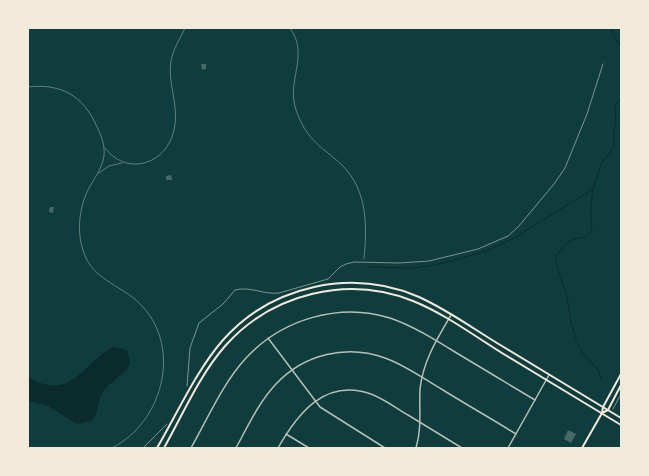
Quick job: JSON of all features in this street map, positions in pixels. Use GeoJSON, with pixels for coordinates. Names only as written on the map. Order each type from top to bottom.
{"type":"FeatureCollection","features":[{"type":"Feature","properties":{"kind":"main road"},"geometry":{"type":"LineString","coordinates":[[157,448],[202,369],[223,340],[252,314],[280,298],[317,286],[345,283],[385,287],[419,298],[451,315],[621,418]]}},
{"type":"Feature","properties":{"kind":"main road"},"geometry":{"type":"LineString","coordinates":[[164,448],[207,372],[226,345],[253,321],[280,305],[316,292],[344,289],[385,292],[420,304],[621,425]]}},
{"type":"Feature","properties":{"kind":"main road"},"geometry":{"type":"LineString","coordinates":[[582,448],[602,413],[603,407],[621,374]]}},
{"type":"Feature","properties":{"kind":"main road"},"geometry":{"type":"LineString","coordinates":[[602,413],[608,410],[621,385]]}},
{"type":"Feature","properties":{"kind":"street"},"geometry":{"type":"LineString","coordinates":[[191,448],[232,376],[247,357],[268,338],[302,320],[326,314],[349,312],[371,314],[389,318],[405,324],[436,340],[535,400]]}},
{"type":"Feature","properties":{"kind":"street"},"geometry":{"type":"LineString","coordinates":[[416,448],[420,423],[420,394],[422,377],[428,357],[451,315]]}},
{"type":"Feature","properties":{"kind":"street"},"geometry":{"type":"LineString","coordinates":[[268,338],[314,401],[332,416],[385,448]]}},
{"type":"Feature","properties":{"kind":"street"},"geometry":{"type":"LineString","coordinates":[[236,448],[269,392],[291,370],[320,356],[338,352],[358,352],[385,358],[422,377],[516,434]]}},
{"type":"Feature","properties":{"kind":"street"},"geometry":{"type":"LineString","coordinates":[[508,448],[549,375]]}},
{"type":"Feature","properties":{"kind":"street"},"geometry":{"type":"LineString","coordinates":[[278,448],[297,418],[314,401],[327,394],[340,391],[363,392],[378,397],[462,448]]}},
{"type":"Feature","properties":{"kind":"street"},"geometry":{"type":"LineString","coordinates":[[286,434],[309,448]]}},
{"type":"Feature","properties":{"kind":"lane"},"geometry":{"type":"LineString","coordinates":[[98,174],[109,166],[124,163],[140,165],[148,163],[162,152],[170,140],[174,129],[176,110],[170,76],[171,60],[174,50],[186,28]]}},
{"type":"Feature","properties":{"kind":"lane"},"geometry":{"type":"LineString","coordinates":[[290,28],[296,39],[299,50],[299,59],[293,90],[297,110],[311,138],[345,169],[359,192],[364,206],[366,221],[364,259]]}},
{"type":"Feature","properties":{"kind":"lane"},"geometry":{"type":"LineString","coordinates":[[28,87],[50,86],[74,96],[93,118],[104,147],[114,158],[124,163]]}},
{"type":"Feature","properties":{"kind":"lane"},"geometry":{"type":"LineString","coordinates":[[104,147],[103,160],[98,174],[87,192],[81,211],[80,230],[84,256],[97,274],[131,296],[146,310],[157,330],[164,359],[161,385],[151,410],[134,433],[112,448]]}},
{"type":"Feature","properties":{"kind":"path"},"geometry":{"type":"LineString","coordinates":[[363,262],[418,263],[445,259],[492,243],[513,232],[554,184],[565,168],[587,114],[603,64]]}},
{"type":"Feature","properties":{"kind":"path"},"geometry":{"type":"LineString","coordinates":[[613,409],[621,394]]}},
{"type":"Feature","properties":{"kind":"water"},"geometry":{"type":"Polygon","coordinates":[[[113,347],[127,350],[130,363],[125,371],[104,390],[100,398],[96,414],[91,421],[77,424],[48,406],[28,401],[28,377],[43,384],[55,386],[66,383],[75,378],[102,354],[113,347]]]}},
{"type":"Feature","properties":{"kind":"building"},"geometry":{"type":"Polygon","coordinates":[[[201,64],[206,64],[206,69],[202,70],[201,64]]]}},
{"type":"Feature","properties":{"kind":"building"},"geometry":{"type":"Polygon","coordinates":[[[171,175],[172,180],[166,180],[166,176],[171,175]]]}},
{"type":"Feature","properties":{"kind":"building"},"geometry":{"type":"Polygon","coordinates":[[[50,207],[54,207],[53,213],[49,212],[50,207]]]}},
{"type":"Feature","properties":{"kind":"building"},"geometry":{"type":"Polygon","coordinates":[[[568,430],[576,434],[571,443],[564,439],[568,430]]]}},
{"type":"Feature","properties":{"kind":"waterway"},"geometry":{"type":"LineString","coordinates":[[611,28],[613,35],[621,47]]}},
{"type":"Feature","properties":{"kind":"waterway"},"geometry":{"type":"LineString","coordinates":[[369,267],[413,268],[444,263],[486,251],[514,238],[593,189],[601,164],[614,147],[614,129],[616,123],[615,105],[621,99]]}},
{"type":"Feature","properties":{"kind":"waterway"},"geometry":{"type":"LineString","coordinates":[[593,189],[591,207],[592,228],[589,234],[586,237],[575,239],[567,243],[555,259],[567,296],[571,323],[580,350],[599,371],[601,380]]}}]}
